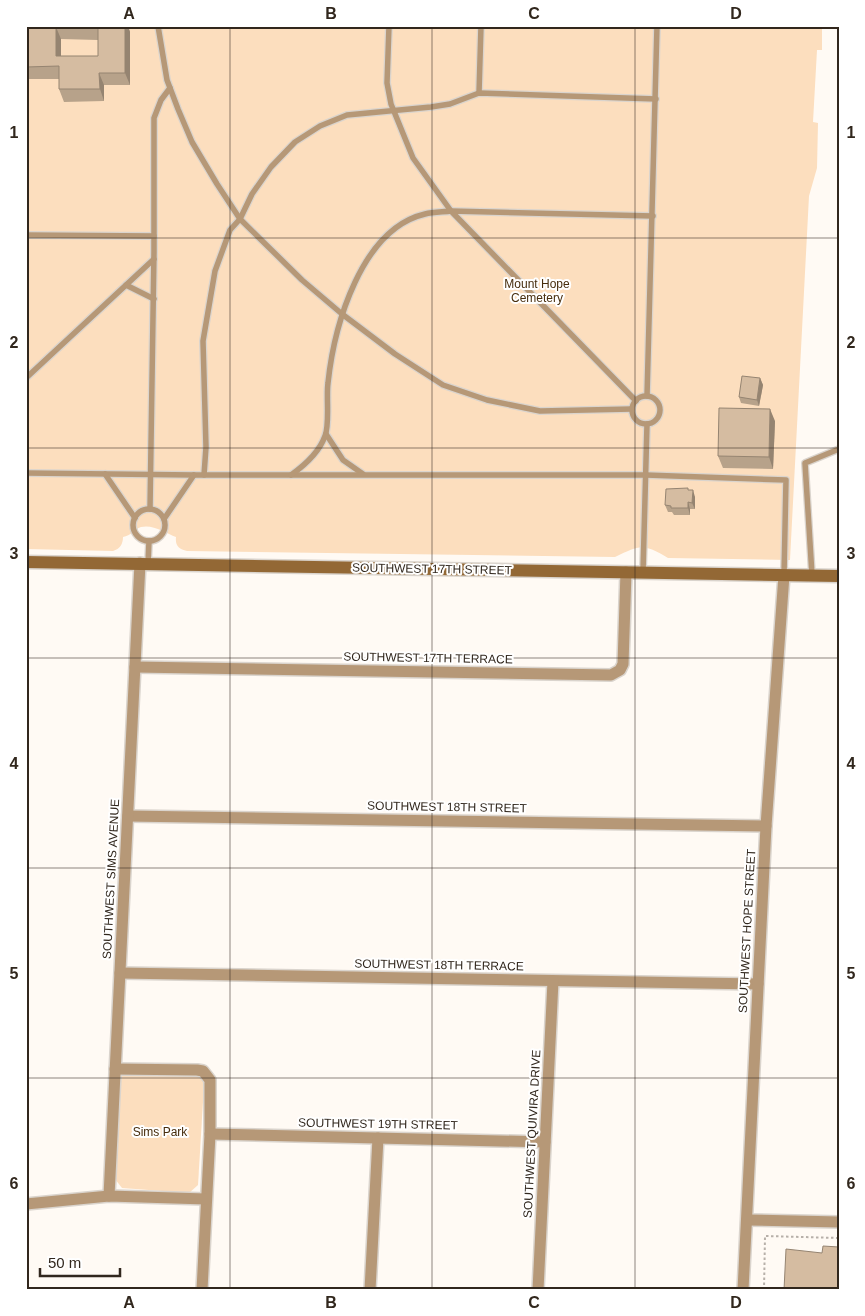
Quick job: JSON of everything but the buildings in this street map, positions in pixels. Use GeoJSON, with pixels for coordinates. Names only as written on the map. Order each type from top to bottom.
{"type":"FeatureCollection","features":[{"type":"Feature","properties":{"kind":"main road","name":"SOUTHWEST 17TH STREET"},"geometry":{"type":"LineString","coordinates":[[26,562],[839,576]]}},
{"type":"Feature","properties":{"kind":"street","name":"SOUTHWEST SIMS AVENUE"},"geometry":{"type":"LineString","coordinates":[[109,1196],[135,667],[144,564]]}},
{"type":"Feature","properties":{"kind":"street","name":"SOUTHWEST 17TH TERRACE"},"geometry":{"type":"LineString","coordinates":[[135,667],[611,675],[620,670],[624,664],[626,572]]}},
{"type":"Feature","properties":{"kind":"street","name":"SOUTHWEST HOPE STREET"},"geometry":{"type":"LineString","coordinates":[[743,1290],[766,826],[784,575]]}},
{"type":"Feature","properties":{"kind":"street","name":"SOUTHWEST 18TH STREET"},"geometry":{"type":"LineString","coordinates":[[128,816],[766,826]]}},
{"type":"Feature","properties":{"kind":"street","name":"SOUTHWEST 18TH TERRACE"},"geometry":{"type":"LineString","coordinates":[[120,973],[758,984]]}},
{"type":"Feature","properties":{"kind":"street","name":"SOUTHWEST QUIVIRA DRIVE"},"geometry":{"type":"LineString","coordinates":[[538,1290],[553,980]]}},
{"type":"Feature","properties":{"kind":"street"},"geometry":{"type":"LineString","coordinates":[[115,1069],[203,1071],[210,1080],[210,1134],[202,1290]]}},
{"type":"Feature","properties":{"kind":"street","name":"SOUTHWEST 19TH STREET"},"geometry":{"type":"LineString","coordinates":[[210,1134],[545,1142]]}},
{"type":"Feature","properties":{"kind":"street"},"geometry":{"type":"LineString","coordinates":[[370,1290],[378,1138]]}},
{"type":"Feature","properties":{"kind":"street"},"geometry":{"type":"LineString","coordinates":[[26,1204],[109,1196],[206,1199]]}},
{"type":"Feature","properties":{"kind":"street"},"geometry":{"type":"LineString","coordinates":[[747,1220],[839,1222]]}},
{"type":"Feature","properties":{"kind":"lane"},"geometry":{"type":"LineString","coordinates":[[158,26],[161,52],[170,88],[192,142],[240,220],[302,280],[342,314],[395,354],[443,385],[488,400],[540,411],[632,409]]}},
{"type":"Feature","properties":{"kind":"lane"},"geometry":{"type":"LineString","coordinates":[[388,26],[387,83],[394,110],[413,158],[451,211],[636,401]]}},
{"type":"Feature","properties":{"kind":"lane"},"geometry":{"type":"LineString","coordinates":[[479,93],[481,26]]}},
{"type":"Feature","properties":{"kind":"lane"},"geometry":{"type":"LineString","coordinates":[[647,396],[657,26]]}},
{"type":"Feature","properties":{"kind":"lane"},"geometry":{"type":"LineString","coordinates":[[150,509],[154,299],[154,118],[161,100],[170,88]]}},
{"type":"Feature","properties":{"kind":"lane"},"geometry":{"type":"LineString","coordinates":[[204,475],[206,447],[203,341],[215,270],[230,230],[240,220],[252,194],[266,174],[295,142],[320,126],[347,115],[431,108],[450,104],[479,93],[656,98]]}},
{"type":"Feature","properties":{"kind":"lane"},"geometry":{"type":"LineString","coordinates":[[291,475],[306,464],[316,453],[326,434],[328,384],[342,314],[362,268],[383,239],[396,229],[424,214],[451,211],[653,216]]}},
{"type":"Feature","properties":{"kind":"lane"},"geometry":{"type":"LineString","coordinates":[[26,234],[154,236]]}},
{"type":"Feature","properties":{"kind":"lane"},"geometry":{"type":"LineString","coordinates":[[26,378],[154,259]]}},
{"type":"Feature","properties":{"kind":"lane"},"geometry":{"type":"LineString","coordinates":[[126,285],[154,299]]}},
{"type":"Feature","properties":{"kind":"lane"},"geometry":{"type":"LineString","coordinates":[[647,396],[655,400],[660,407],[660,412],[656,420],[647,424],[635,418],[632,409],[639,398],[647,396]]}},
{"type":"Feature","properties":{"kind":"lane"},"geometry":{"type":"LineString","coordinates":[[643,572],[647,424]]}},
{"type":"Feature","properties":{"kind":"lane"},"geometry":{"type":"LineString","coordinates":[[326,434],[342,460],[364,475]]}},
{"type":"Feature","properties":{"kind":"lane"},"geometry":{"type":"LineString","coordinates":[[812,575],[805,462],[839,449]]}},
{"type":"Feature","properties":{"kind":"lane"},"geometry":{"type":"LineString","coordinates":[[26,473],[646,475],[786,480],[784,575]]}},
{"type":"Feature","properties":{"kind":"lane"},"geometry":{"type":"LineString","coordinates":[[105,474],[135,518]]}},
{"type":"Feature","properties":{"kind":"lane"},"geometry":{"type":"LineString","coordinates":[[164,518],[194,475]]}},
{"type":"Feature","properties":{"kind":"lane"},"geometry":{"type":"LineString","coordinates":[[150,509],[157,511],[164,518],[166,524],[163,534],[159,538],[149,541],[144,540],[136,533],[134,528],[135,518],[142,510],[150,509]]}},
{"type":"Feature","properties":{"kind":"lane"},"geometry":{"type":"LineString","coordinates":[[144,564],[149,541]]}},
{"type":"Feature","properties":{"kind":"path"},"geometry":{"type":"LineString","coordinates":[[764,1290],[765,1236],[839,1238]]}},
{"type":"Feature","properties":{"kind":"green space","name":"Mount Hope Cemetery"},"geometry":{"type":"Polygon","coordinates":[[[26,26],[822,26],[822,50],[817,50],[813,122],[818,123],[817,168],[809,196],[790,560],[668,558],[642,547],[615,557],[187,551],[178,547],[176,537],[146,526],[123,537],[121,546],[113,551],[26,549],[26,26]]]}},
{"type":"Feature","properties":{"kind":"green space","name":"Sims Park"},"geometry":{"type":"Polygon","coordinates":[[[122,1076],[199,1076],[203,1079],[198,1185],[189,1193],[122,1188],[115,1179],[121,1081],[122,1076]]]}}]}
